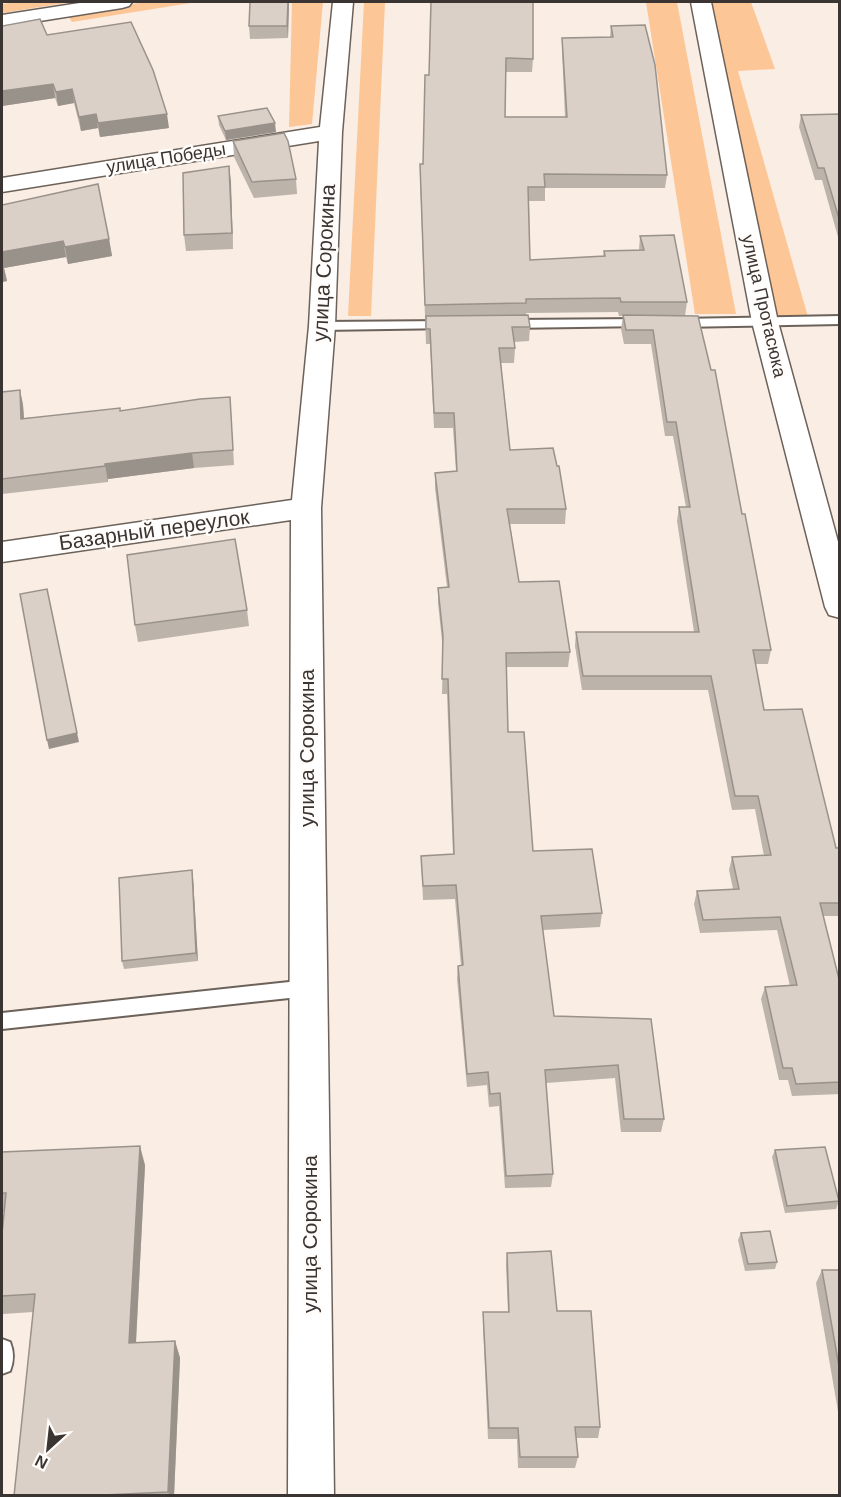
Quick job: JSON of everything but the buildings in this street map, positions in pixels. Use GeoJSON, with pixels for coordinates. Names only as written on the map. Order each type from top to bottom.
{"type":"FeatureCollection","features":[{"type":"Feature","properties":{"kind":"street"},"geometry":{"type":"LineString","coordinates":[[2,21],[122,2]]}},
{"type":"Feature","properties":{"kind":"street","name":"улица Сорокина"},"geometry":{"type":"LineString","coordinates":[[306,1492],[308,988],[306,508],[322,326],[330,132],[343,2]]}},
{"type":"Feature","properties":{"kind":"street","name":"улица Протасюка"},"geometry":{"type":"LineString","coordinates":[[701,2],[765,322],[840,607]]}},
{"type":"Feature","properties":{"kind":"street","name":"улица Победы"},"geometry":{"type":"LineString","coordinates":[[2,185],[330,132]]}},
{"type":"Feature","properties":{"kind":"street","name":"Базарный переулок"},"geometry":{"type":"LineString","coordinates":[[2,552],[306,508]]}},
{"type":"Feature","properties":{"kind":"lane"},"geometry":{"type":"LineString","coordinates":[[490,324],[840,320]]}},
{"type":"Feature","properties":{"kind":"lane"},"geometry":{"type":"LineString","coordinates":[[322,326],[466,325]]}},
{"type":"Feature","properties":{"kind":"lane"},"geometry":{"type":"LineString","coordinates":[[2,1021],[308,988]]}},
{"type":"Feature","properties":{"kind":"lane"},"geometry":{"type":"LineString","coordinates":[[2,1350],[2,1363]]}},
{"type":"Feature","properties":{"kind":"shaded area"},"geometry":{"type":"Polygon","coordinates":[[[72,2],[2,13],[2,4],[72,2]]]}},
{"type":"Feature","properties":{"kind":"shaded area"},"geometry":{"type":"Polygon","coordinates":[[[146,2],[197,2],[72,22],[66,13],[146,2]]]}},
{"type":"Feature","properties":{"kind":"shaded area"},"geometry":{"type":"Polygon","coordinates":[[[292,2],[323,2],[312,124],[289,127],[292,2]]]}},
{"type":"Feature","properties":{"kind":"shaded area"},"geometry":{"type":"Polygon","coordinates":[[[364,2],[385,2],[371,316],[348,316],[364,2]]]}},
{"type":"Feature","properties":{"kind":"shaded area"},"geometry":{"type":"Polygon","coordinates":[[[646,2],[677,2],[736,314],[695,314],[646,2]]]}},
{"type":"Feature","properties":{"kind":"shaded area"},"geometry":{"type":"Polygon","coordinates":[[[699,2],[751,2],[775,69],[738,71],[808,317],[777,317],[699,2]]]}}]}
